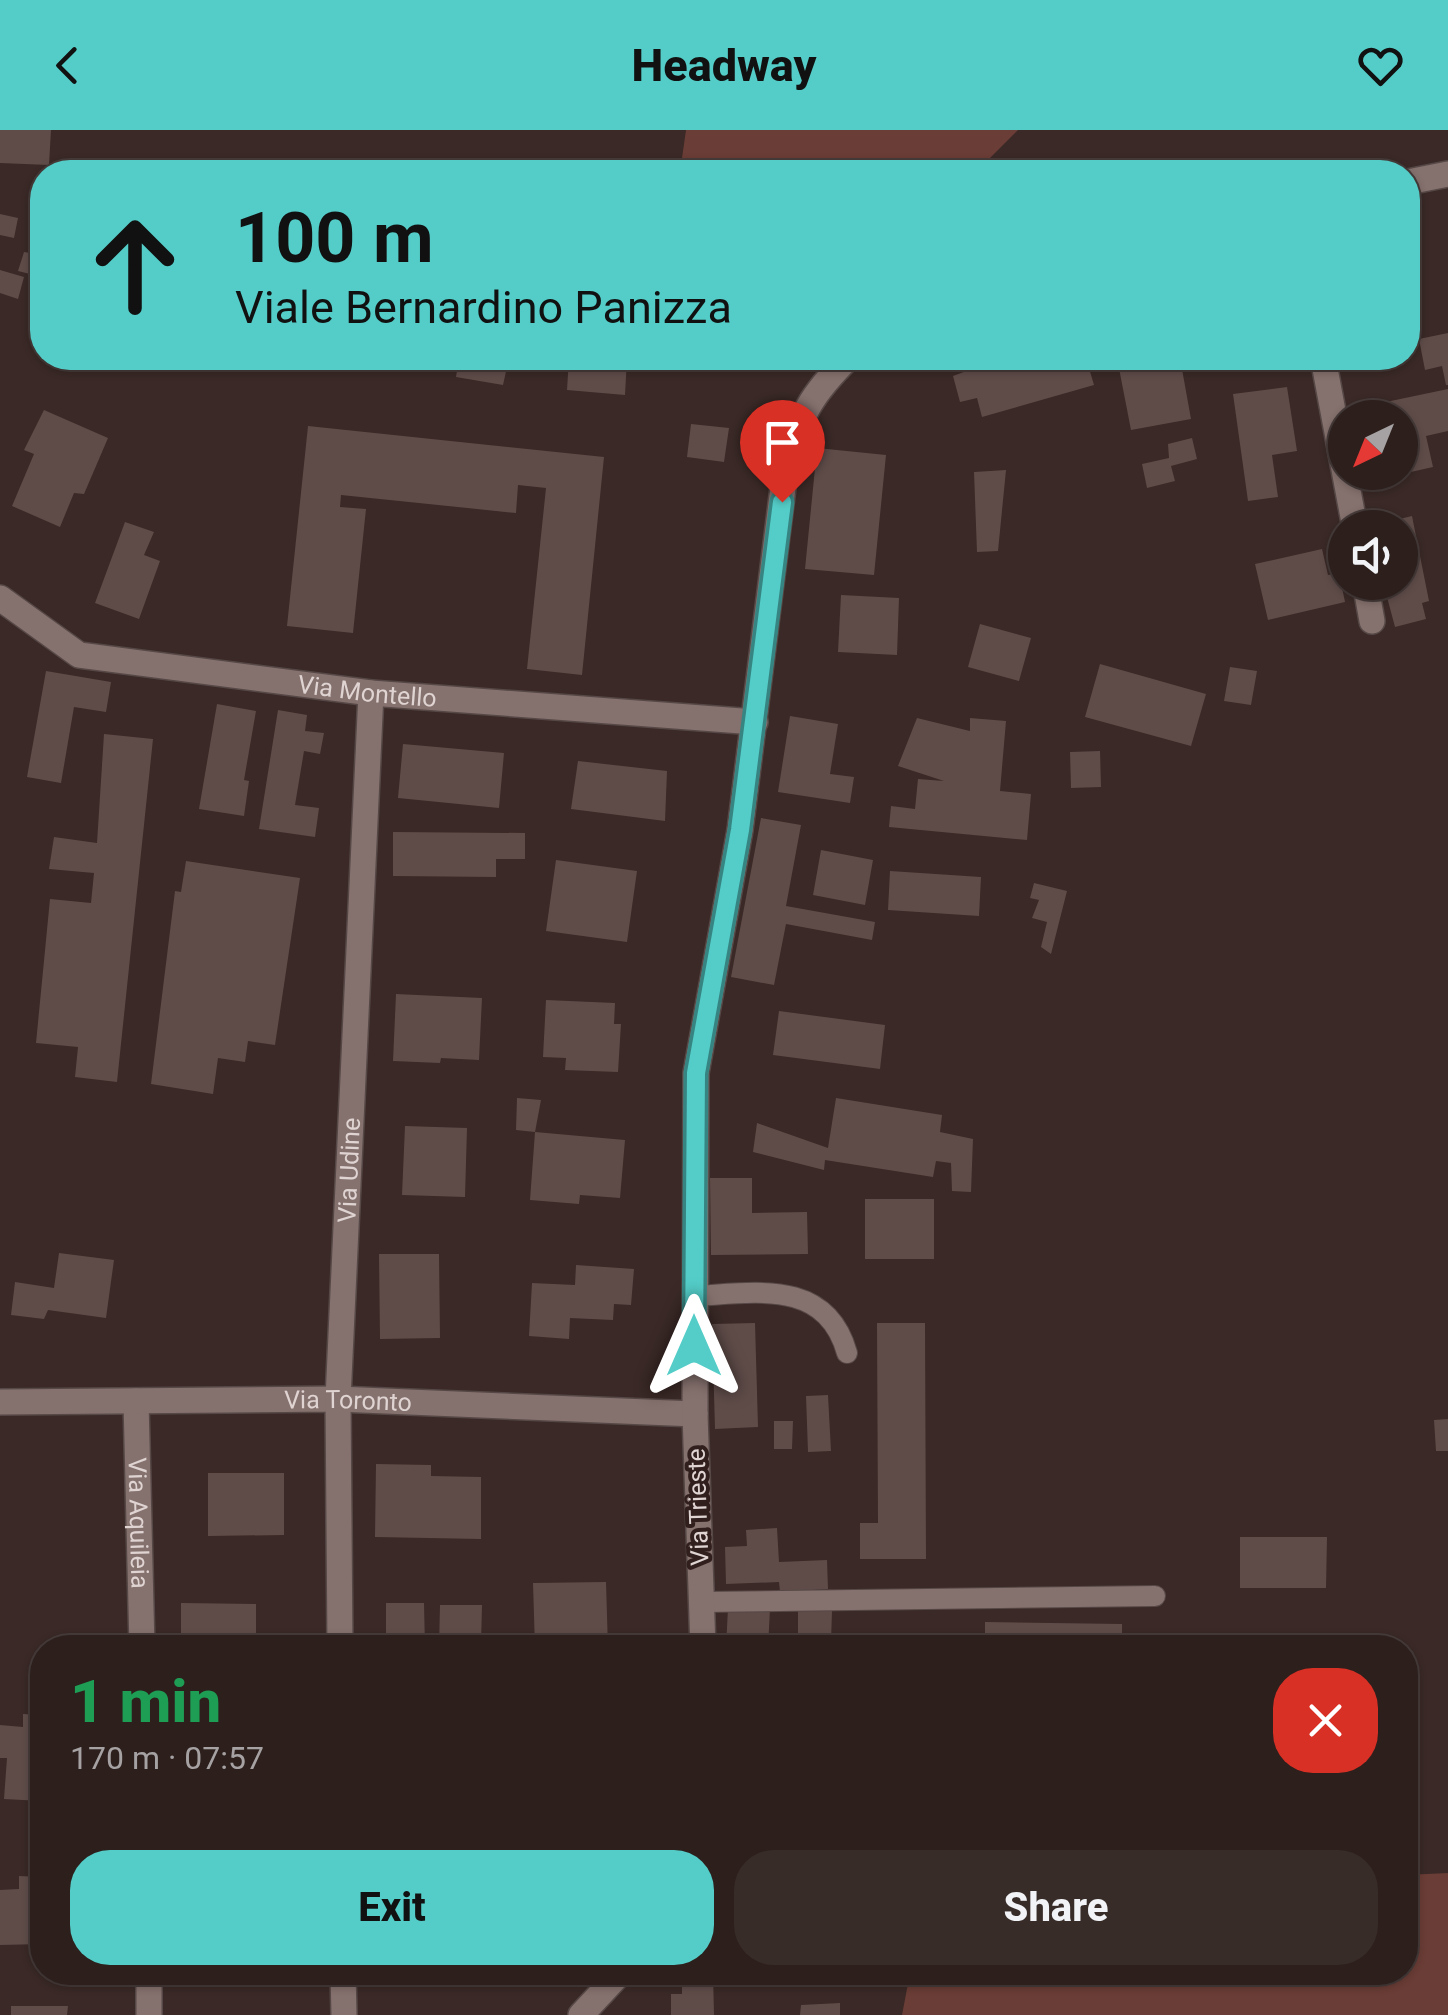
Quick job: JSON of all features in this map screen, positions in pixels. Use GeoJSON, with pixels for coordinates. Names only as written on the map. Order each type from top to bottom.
{"type":"FeatureCollection","features":[{"type":"Feature","properties":{"kind":"street"},"geometry":{"type":"LineString","coordinates":[[1420,180],[1448,174]]}},
{"type":"Feature","properties":{"kind":"street","name":"Via Trieste"},"geometry":{"type":"LineString","coordinates":[[703,1635],[694,1414],[696,1073],[740,830],[786,464],[802,416],[836,370]]}},
{"type":"Feature","properties":{"kind":"street"},"geometry":{"type":"LineString","coordinates":[[1326,370],[1352,510]]}},
{"type":"Feature","properties":{"kind":"street","name":"Via Montello"},"geometry":{"type":"LineString","coordinates":[[0,598],[79,655],[371,693],[755,722]]}},
{"type":"Feature","properties":{"kind":"street"},"geometry":{"type":"LineString","coordinates":[[1368,600],[1372,621]]}},
{"type":"Feature","properties":{"kind":"street","name":"Via Udine"},"geometry":{"type":"LineString","coordinates":[[340,1635],[338,1399],[371,693]]}},
{"type":"Feature","properties":{"kind":"street","name":"Via Toronto"},"geometry":{"type":"LineString","coordinates":[[0,1402],[338,1399],[694,1414]]}},
{"type":"Feature","properties":{"kind":"street","name":"Via Aquileia"},"geometry":{"type":"LineString","coordinates":[[136,1401],[142,1635]]}},
{"type":"Feature","properties":{"kind":"street"},"geometry":{"type":"LineString","coordinates":[[149,1985],[149,2015]]}},
{"type":"Feature","properties":{"kind":"street"},"geometry":{"type":"LineString","coordinates":[[343,1985],[344,2015]]}},
{"type":"Feature","properties":{"kind":"street"},"geometry":{"type":"LineString","coordinates":[[582,2015],[609,1985]]}},
{"type":"Feature","properties":{"kind":"lane"},"geometry":{"type":"LineString","coordinates":[[694,1296],[774,1292],[797,1297],[811,1303],[841,1332],[846,1353]]}},
{"type":"Feature","properties":{"kind":"lane"},"geometry":{"type":"LineString","coordinates":[[702,1602],[1155,1596]]}},
{"type":"Feature","properties":{"kind":"shaded area"},"geometry":{"type":"Polygon","coordinates":[[[686,130],[1018,130],[988,160],[682,160],[686,130]]]}},
{"type":"Feature","properties":{"kind":"shaded area"},"geometry":{"type":"Polygon","coordinates":[[[1448,1873],[1448,2015],[902,2015],[908,1985],[1418,1985],[1418,1874],[1448,1873]]]}},
{"type":"Feature","properties":{"kind":"building"},"geometry":{"type":"Polygon","coordinates":[[[0,130],[51,130],[49,160],[30,160],[30,164],[0,163],[0,130]]]}},
{"type":"Feature","properties":{"kind":"building"},"geometry":{"type":"Polygon","coordinates":[[[0,214],[18,218],[14,238],[0,235],[0,214]]]}},
{"type":"Feature","properties":{"kind":"building"},"geometry":{"type":"Polygon","coordinates":[[[24,252],[30,253],[30,274],[18,271],[24,252]]]}},
{"type":"Feature","properties":{"kind":"building"},"geometry":{"type":"Polygon","coordinates":[[[0,270],[24,277],[18,299],[0,293],[0,270]]]}},
{"type":"Feature","properties":{"kind":"building"},"geometry":{"type":"Polygon","coordinates":[[[1448,333],[1448,385],[1442,366],[1425,370],[1420,339],[1448,333]]]}},
{"type":"Feature","properties":{"kind":"building"},"geometry":{"type":"Polygon","coordinates":[[[457,370],[506,370],[503,385],[456,377],[457,370]]]}},
{"type":"Feature","properties":{"kind":"building"},"geometry":{"type":"Polygon","coordinates":[[[568,370],[626,370],[625,395],[567,390],[568,370]]]}},
{"type":"Feature","properties":{"kind":"building"},"geometry":{"type":"Polygon","coordinates":[[[969,370],[1090,370],[1094,385],[982,417],[977,398],[960,402],[953,376],[969,370]]]}},
{"type":"Feature","properties":{"kind":"building"},"geometry":{"type":"Polygon","coordinates":[[[1119,370],[1182,370],[1191,419],[1131,430],[1119,370]]]}},
{"type":"Feature","properties":{"kind":"building"},"geometry":{"type":"Polygon","coordinates":[[[1287,387],[1297,451],[1272,455],[1278,497],[1248,501],[1233,394],[1287,387]]]}},
{"type":"Feature","properties":{"kind":"building"},"geometry":{"type":"Polygon","coordinates":[[[1448,389],[1448,431],[1426,436],[1433,467],[1418,470],[1418,400],[1395,400],[1448,389]]]}},
{"type":"Feature","properties":{"kind":"building"},"geometry":{"type":"Polygon","coordinates":[[[44,410],[108,438],[84,494],[74,493],[60,527],[12,506],[34,454],[24,450],[44,410]]]}},
{"type":"Feature","properties":{"kind":"building"},"geometry":{"type":"Polygon","coordinates":[[[691,424],[729,428],[724,462],[687,457],[691,424]]]}},
{"type":"Feature","properties":{"kind":"building"},"geometry":{"type":"Polygon","coordinates":[[[308,426],[604,457],[582,675],[527,669],[546,488],[518,485],[516,513],[341,495],[340,507],[366,509],[353,633],[287,626],[308,426]]]}},
{"type":"Feature","properties":{"kind":"building"},"geometry":{"type":"Polygon","coordinates":[[[1192,438],[1197,459],[1171,466],[1175,481],[1147,488],[1142,464],[1169,458],[1168,444],[1192,438]]]}},
{"type":"Feature","properties":{"kind":"building"},"geometry":{"type":"Polygon","coordinates":[[[817,448],[886,455],[874,575],[805,569],[817,448]]]}},
{"type":"Feature","properties":{"kind":"building"},"geometry":{"type":"Polygon","coordinates":[[[1006,470],[998,551],[977,552],[974,472],[1006,470]]]}},
{"type":"Feature","properties":{"kind":"building"},"geometry":{"type":"Polygon","coordinates":[[[125,522],[154,532],[144,555],[160,561],[139,619],[95,603],[125,522]]]}},
{"type":"Feature","properties":{"kind":"building"},"geometry":{"type":"Polygon","coordinates":[[[1418,546],[1429,601],[1422,603],[1426,619],[1395,627],[1388,600],[1418,600],[1418,546]]]}},
{"type":"Feature","properties":{"kind":"building"},"geometry":{"type":"Polygon","coordinates":[[[1322,549],[1328,600],[1345,602],[1268,620],[1255,564],[1322,549]]]}},
{"type":"Feature","properties":{"kind":"building"},"geometry":{"type":"Polygon","coordinates":[[[841,595],[899,598],[897,655],[838,652],[841,595]]]}},
{"type":"Feature","properties":{"kind":"building"},"geometry":{"type":"Polygon","coordinates":[[[980,624],[1031,638],[1019,681],[968,667],[980,624]]]}},
{"type":"Feature","properties":{"kind":"building"},"geometry":{"type":"Polygon","coordinates":[[[1100,664],[1206,694],[1191,746],[1085,717],[1100,664]]]}},
{"type":"Feature","properties":{"kind":"building"},"geometry":{"type":"Polygon","coordinates":[[[1230,667],[1257,671],[1251,705],[1224,701],[1230,667]]]}},
{"type":"Feature","properties":{"kind":"building"},"geometry":{"type":"Polygon","coordinates":[[[46,671],[111,682],[106,712],[74,707],[61,783],[27,777],[46,671]]]}},
{"type":"Feature","properties":{"kind":"building"},"geometry":{"type":"Polygon","coordinates":[[[217,704],[256,711],[244,780],[249,781],[244,816],[199,809],[217,704]]]}},
{"type":"Feature","properties":{"kind":"building"},"geometry":{"type":"Polygon","coordinates":[[[278,710],[307,715],[305,731],[324,733],[320,754],[304,751],[295,805],[319,808],[315,837],[259,829],[278,710]]]}},
{"type":"Feature","properties":{"kind":"building"},"geometry":{"type":"Polygon","coordinates":[[[790,716],[838,724],[830,774],[854,777],[850,803],[778,792],[790,716]]]}},
{"type":"Feature","properties":{"kind":"building"},"geometry":{"type":"Polygon","coordinates":[[[917,718],[970,731],[970,718],[1006,721],[1000,791],[1031,794],[1027,840],[889,827],[891,806],[915,809],[918,779],[944,781],[898,766],[917,718]]]}},
{"type":"Feature","properties":{"kind":"building"},"geometry":{"type":"Polygon","coordinates":[[[104,734],[153,739],[117,1082],[75,1077],[78,1047],[36,1043],[50,899],[91,903],[94,873],[49,869],[54,837],[97,843],[104,734]]]}},
{"type":"Feature","properties":{"kind":"building"},"geometry":{"type":"Polygon","coordinates":[[[403,744],[504,753],[499,808],[398,798],[403,744]]]}},
{"type":"Feature","properties":{"kind":"building"},"geometry":{"type":"Polygon","coordinates":[[[1100,751],[1101,787],[1071,788],[1070,752],[1100,751]]]}},
{"type":"Feature","properties":{"kind":"building"},"geometry":{"type":"Polygon","coordinates":[[[578,761],[667,771],[665,821],[571,809],[578,761]]]}},
{"type":"Feature","properties":{"kind":"building"},"geometry":{"type":"Polygon","coordinates":[[[761,818],[801,825],[786,906],[875,922],[872,940],[786,924],[774,985],[731,977],[761,818]]]}},
{"type":"Feature","properties":{"kind":"building"},"geometry":{"type":"Polygon","coordinates":[[[393,832],[525,833],[525,859],[496,859],[496,877],[393,876],[393,832]]]}},
{"type":"Feature","properties":{"kind":"building"},"geometry":{"type":"Polygon","coordinates":[[[821,850],[873,860],[865,905],[813,895],[821,850]]]}},
{"type":"Feature","properties":{"kind":"building"},"geometry":{"type":"Polygon","coordinates":[[[556,860],[637,871],[627,942],[546,931],[556,860]]]}},
{"type":"Feature","properties":{"kind":"building"},"geometry":{"type":"Polygon","coordinates":[[[186,861],[300,878],[275,1045],[248,1041],[245,1062],[218,1058],[213,1094],[151,1084],[175,891],[181,892],[186,861]]]}},
{"type":"Feature","properties":{"kind":"building"},"geometry":{"type":"Polygon","coordinates":[[[890,871],[981,877],[979,916],[888,910],[890,871]]]}},
{"type":"Feature","properties":{"kind":"building"},"geometry":{"type":"Polygon","coordinates":[[[1034,883],[1067,891],[1051,954],[1041,947],[1047,922],[1032,918],[1039,900],[1030,898],[1034,883]]]}},
{"type":"Feature","properties":{"kind":"building"},"geometry":{"type":"Polygon","coordinates":[[[396,994],[482,998],[479,1060],[393,1061],[396,994]]]}},
{"type":"Feature","properties":{"kind":"building"},"geometry":{"type":"Polygon","coordinates":[[[546,1000],[615,1003],[614,1024],[621,1024],[618,1072],[565,1070],[566,1058],[543,1057],[546,1000]]]}},
{"type":"Feature","properties":{"kind":"building"},"geometry":{"type":"Polygon","coordinates":[[[779,1011],[885,1025],[880,1069],[773,1055],[779,1011]]]}},
{"type":"Feature","properties":{"kind":"building"},"geometry":{"type":"Polygon","coordinates":[[[517,1098],[541,1100],[535,1132],[516,1130],[517,1098]]]}},
{"type":"Feature","properties":{"kind":"building"},"geometry":{"type":"Polygon","coordinates":[[[836,1098],[942,1115],[940,1132],[973,1139],[971,1192],[952,1191],[951,1163],[936,1161],[933,1177],[825,1160],[824,1170],[753,1152],[757,1123],[828,1148],[836,1098]]]}},
{"type":"Feature","properties":{"kind":"building"},"geometry":{"type":"Polygon","coordinates":[[[405,1126],[467,1128],[465,1197],[402,1195],[405,1126]]]}},
{"type":"Feature","properties":{"kind":"building"},"geometry":{"type":"Polygon","coordinates":[[[535,1132],[625,1140],[620,1198],[580,1195],[579,1204],[530,1200],[535,1132]]]}},
{"type":"Feature","properties":{"kind":"building"},"geometry":{"type":"Polygon","coordinates":[[[710,1178],[752,1178],[752,1213],[807,1212],[808,1254],[711,1255],[710,1178]]]}},
{"type":"Feature","properties":{"kind":"building"},"geometry":{"type":"Polygon","coordinates":[[[865,1199],[934,1199],[934,1259],[865,1259],[865,1199]]]}},
{"type":"Feature","properties":{"kind":"building"},"geometry":{"type":"Polygon","coordinates":[[[59,1253],[114,1260],[106,1318],[48,1310],[44,1319],[11,1315],[15,1282],[54,1288],[59,1253]]]}},
{"type":"Feature","properties":{"kind":"building"},"geometry":{"type":"Polygon","coordinates":[[[379,1254],[439,1254],[440,1338],[380,1339],[379,1254]]]}},
{"type":"Feature","properties":{"kind":"building"},"geometry":{"type":"Polygon","coordinates":[[[576,1265],[634,1269],[631,1305],[614,1304],[613,1320],[570,1318],[569,1339],[529,1336],[532,1283],[575,1285],[576,1265]]]}},
{"type":"Feature","properties":{"kind":"building"},"geometry":{"type":"Polygon","coordinates":[[[755,1323],[758,1427],[715,1429],[712,1324],[755,1323]]]}},
{"type":"Feature","properties":{"kind":"building"},"geometry":{"type":"Polygon","coordinates":[[[877,1323],[925,1323],[926,1559],[860,1559],[860,1523],[878,1523],[877,1323]]]}},
{"type":"Feature","properties":{"kind":"building"},"geometry":{"type":"Polygon","coordinates":[[[828,1395],[831,1451],[808,1452],[806,1396],[828,1395]]]}},
{"type":"Feature","properties":{"kind":"building"},"geometry":{"type":"Polygon","coordinates":[[[1448,1419],[1448,1451],[1436,1451],[1434,1420],[1448,1419]]]}},
{"type":"Feature","properties":{"kind":"building"},"geometry":{"type":"Polygon","coordinates":[[[774,1421],[793,1421],[792,1449],[774,1449],[774,1421]]]}},
{"type":"Feature","properties":{"kind":"building"},"geometry":{"type":"Polygon","coordinates":[[[376,1464],[431,1465],[431,1476],[481,1477],[481,1539],[375,1537],[376,1464]]]}},
{"type":"Feature","properties":{"kind":"building"},"geometry":{"type":"Polygon","coordinates":[[[208,1473],[284,1473],[284,1535],[208,1536],[208,1473]]]}},
{"type":"Feature","properties":{"kind":"building"},"geometry":{"type":"Polygon","coordinates":[[[777,1528],[779,1562],[827,1560],[828,1589],[780,1592],[779,1582],[726,1584],[725,1547],[747,1546],[746,1530],[777,1528]]]}},
{"type":"Feature","properties":{"kind":"building"},"geometry":{"type":"Polygon","coordinates":[[[1240,1537],[1327,1537],[1326,1588],[1240,1588],[1240,1537]]]}},
{"type":"Feature","properties":{"kind":"building"},"geometry":{"type":"Polygon","coordinates":[[[606,1582],[608,1635],[535,1635],[533,1583],[606,1582]]]}},
{"type":"Feature","properties":{"kind":"building"},"geometry":{"type":"Polygon","coordinates":[[[181,1603],[256,1604],[256,1635],[181,1635],[181,1603]]]}},
{"type":"Feature","properties":{"kind":"building"},"geometry":{"type":"Polygon","coordinates":[[[386,1603],[424,1603],[425,1635],[386,1635],[386,1603]]]}},
{"type":"Feature","properties":{"kind":"building"},"geometry":{"type":"Polygon","coordinates":[[[440,1605],[482,1605],[481,1635],[439,1635],[440,1605]]]}},
{"type":"Feature","properties":{"kind":"building"},"geometry":{"type":"Polygon","coordinates":[[[728,1608],[770,1609],[769,1635],[727,1635],[728,1608]]]}},
{"type":"Feature","properties":{"kind":"building"},"geometry":{"type":"Polygon","coordinates":[[[798,1611],[832,1611],[831,1635],[798,1635],[798,1611]]]}},
{"type":"Feature","properties":{"kind":"building"},"geometry":{"type":"Polygon","coordinates":[[[985,1622],[1122,1624],[1122,1635],[985,1635],[985,1622]]]}},
{"type":"Feature","properties":{"kind":"building"},"geometry":{"type":"Polygon","coordinates":[[[23,1714],[30,1714],[30,1800],[4,1799],[7,1758],[0,1758],[0,1725],[23,1727],[23,1714]]]}},
{"type":"Feature","properties":{"kind":"building"},"geometry":{"type":"Polygon","coordinates":[[[19,1876],[30,1876],[30,1944],[0,1945],[0,1890],[19,1889],[19,1876]]]}},
{"type":"Feature","properties":{"kind":"building"},"geometry":{"type":"Polygon","coordinates":[[[682,1985],[713,1985],[714,2015],[671,2015],[671,1994],[682,1994],[682,1985]]]}},
{"type":"Feature","properties":{"kind":"building"},"geometry":{"type":"Polygon","coordinates":[[[840,2003],[840,2015],[800,2015],[801,2005],[840,2003]]]}},
{"type":"Feature","properties":{"kind":"building"},"geometry":{"type":"Polygon","coordinates":[[[11,2006],[68,2006],[67,2015],[11,2015],[11,2006]]]}},
{"type":"Feature","properties":{"kind":"route"},"geometry":{"type":"LineString","coordinates":[[694,1346],[696,1073],[740,830],[782,502]]}}]}
